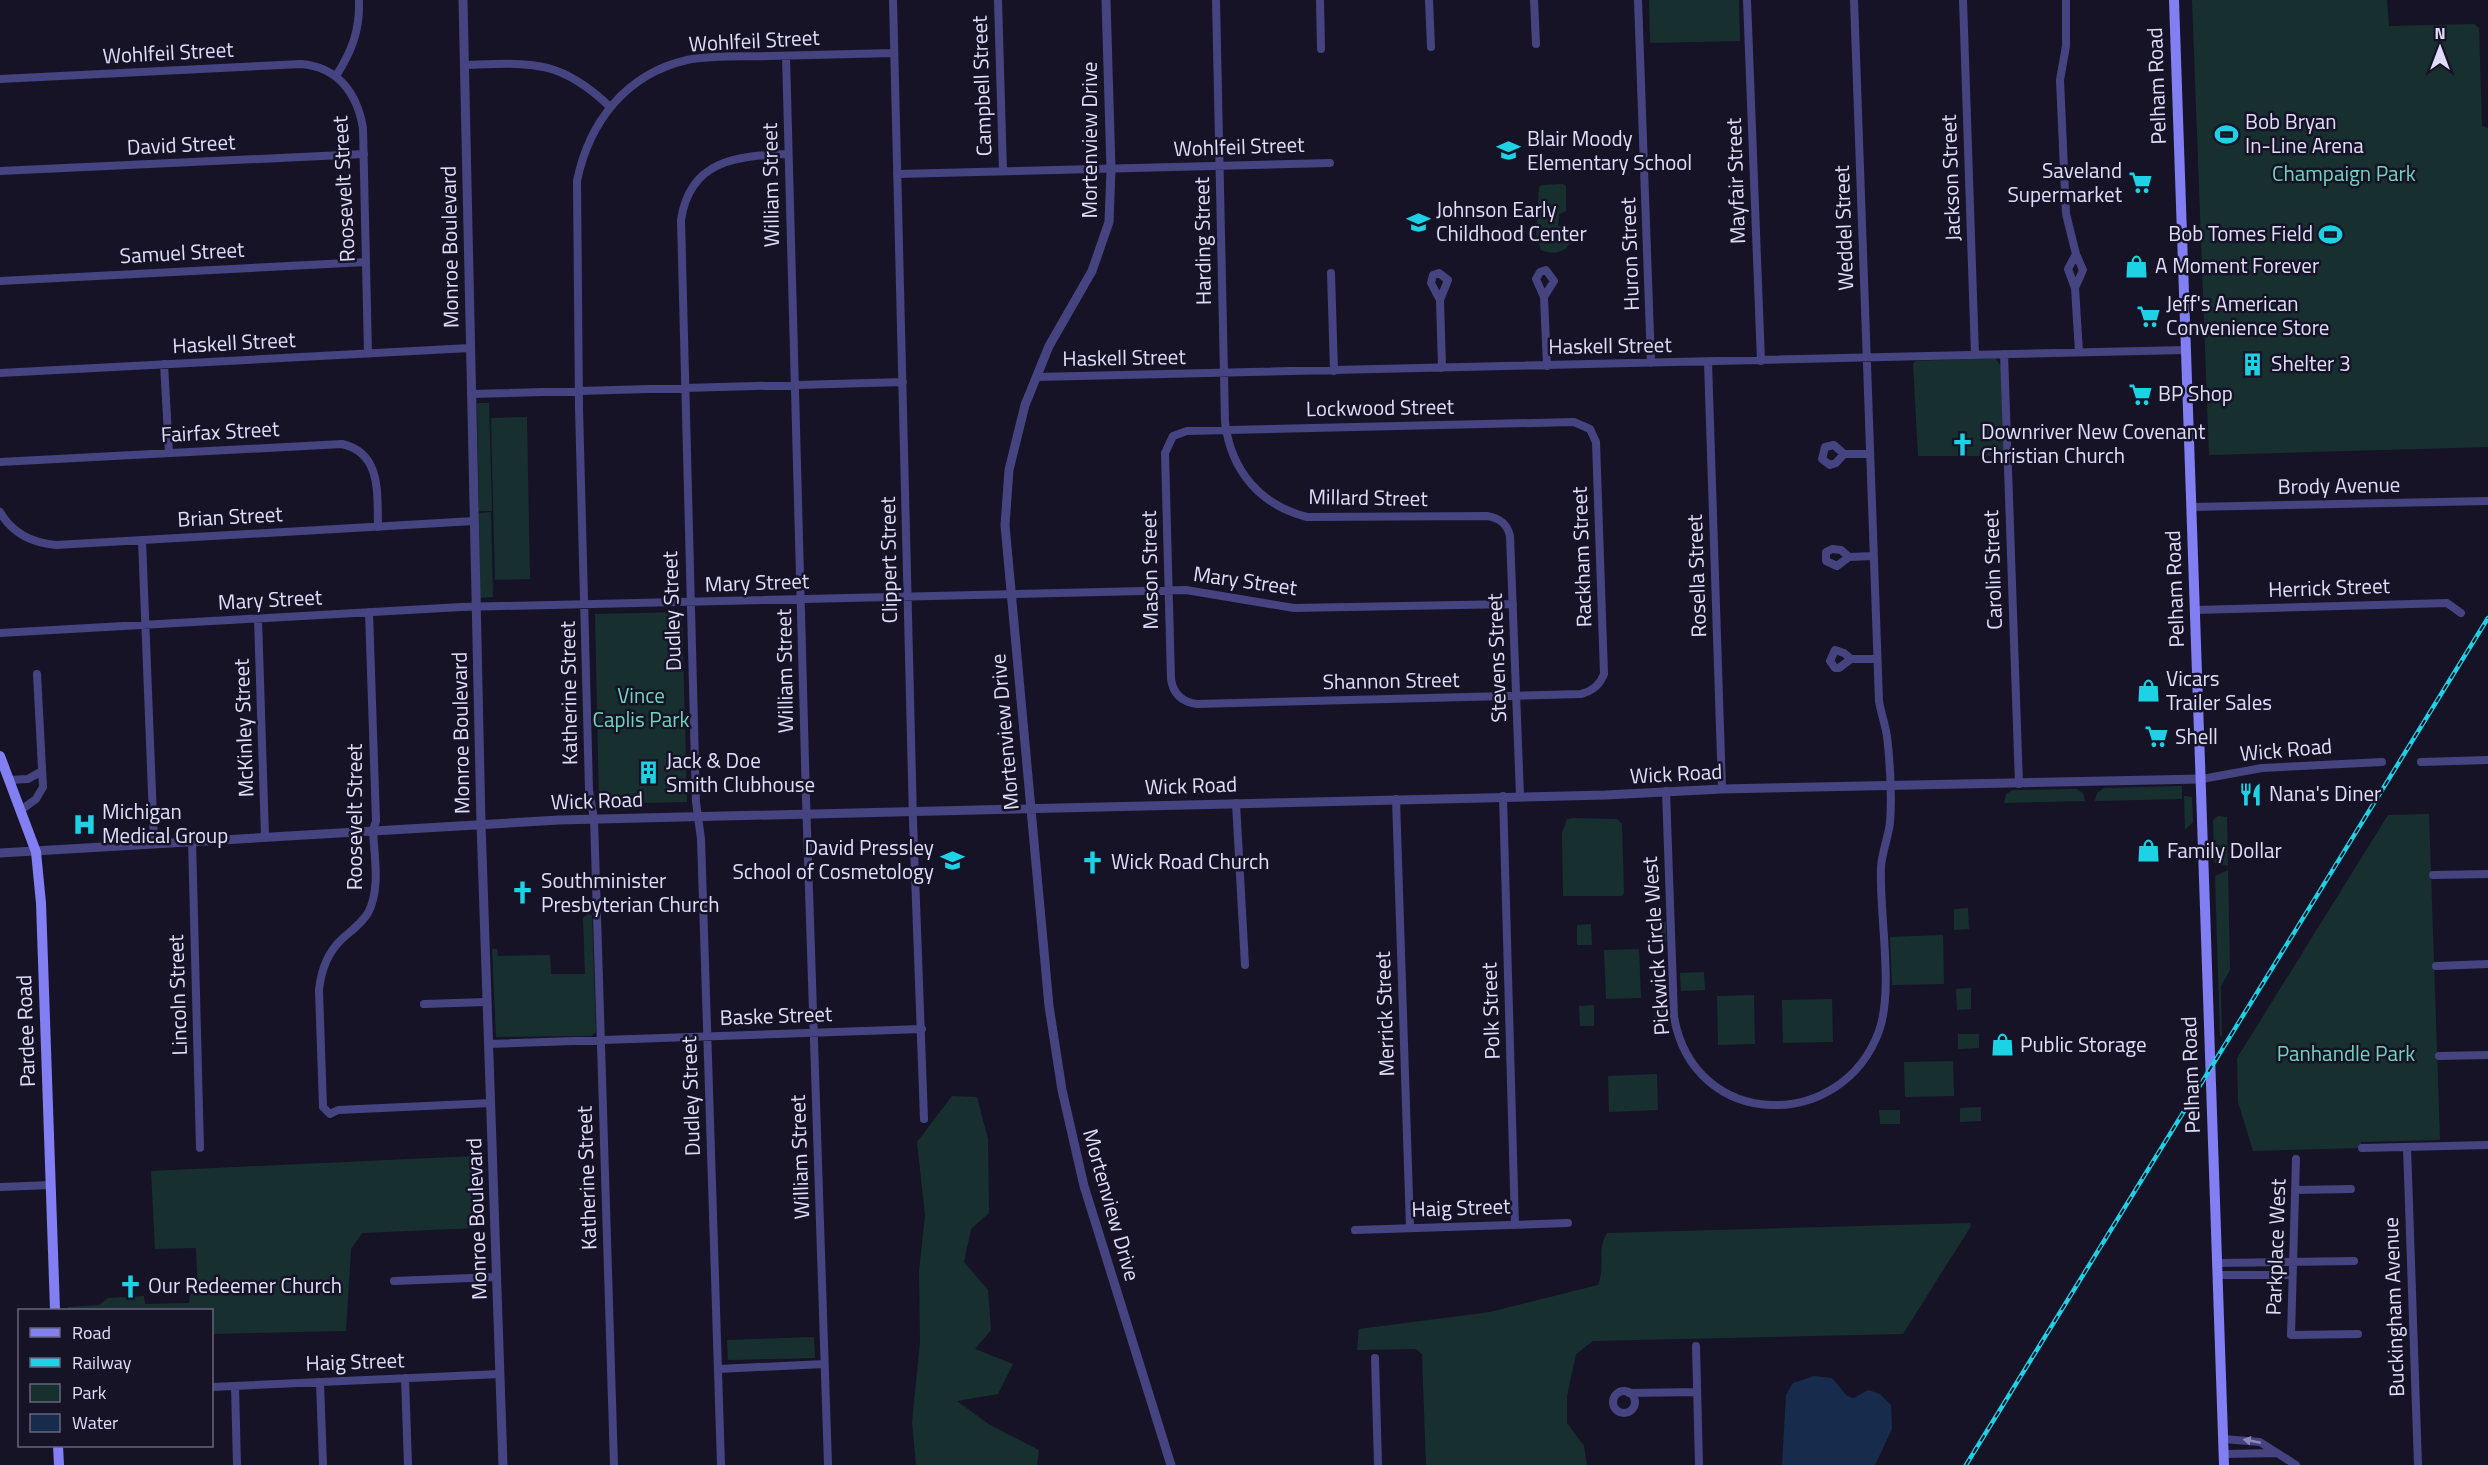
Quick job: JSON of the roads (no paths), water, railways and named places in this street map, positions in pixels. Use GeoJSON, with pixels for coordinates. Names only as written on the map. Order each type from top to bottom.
{"type":"FeatureCollection","features":[{"type":"Feature","properties":{"kind":"main road","name":"Pelham Road"},"geometry":{"type":"LineString","coordinates":[[2174,0],[2224,1459]]}},
{"type":"Feature","properties":{"kind":"main road","name":"Pardee Road"},"geometry":{"type":"LineString","coordinates":[[0,756],[36,852],[41,903],[55,1309]]}},
{"type":"Feature","properties":{"kind":"main road"},"geometry":{"type":"LineString","coordinates":[[58,1447],[59,1465]]}},
{"type":"Feature","properties":{"kind":"street"},"geometry":{"type":"LineString","coordinates":[[336,76],[351,52],[357,34],[359,0]]}},
{"type":"Feature","properties":{"kind":"street","name":"Monroe Boulevard"},"geometry":{"type":"LineString","coordinates":[[463,0],[481,824],[503,1465]]}},
{"type":"Feature","properties":{"kind":"street","name":"Clippert Street"},"geometry":{"type":"LineString","coordinates":[[893,0],[913,812],[924,1119]]}},
{"type":"Feature","properties":{"kind":"street","name":"Campbell Street"},"geometry":{"type":"LineString","coordinates":[[998,0],[1003,171]]}},
{"type":"Feature","properties":{"kind":"street","name":"Mortenview Drive"},"geometry":{"type":"LineString","coordinates":[[1107,0],[1110,212],[1103,244],[1092,271],[1049,346],[1016,434],[1007,486],[1005,525],[1049,1006],[1069,1125],[1094,1219],[1171,1465]]}},
{"type":"Feature","properties":{"kind":"street","name":"Harding Street"},"geometry":{"type":"LineString","coordinates":[[1216,0],[1224,374]]}},
{"type":"Feature","properties":{"kind":"street"},"geometry":{"type":"LineString","coordinates":[[1320,0],[1321,49]]}},
{"type":"Feature","properties":{"kind":"street"},"geometry":{"type":"LineString","coordinates":[[1429,0],[1431,47]]}},
{"type":"Feature","properties":{"kind":"street"},"geometry":{"type":"LineString","coordinates":[[1534,0],[1536,44]]}},
{"type":"Feature","properties":{"kind":"street","name":"Huron Street"},"geometry":{"type":"LineString","coordinates":[[1638,0],[1651,363]]}},
{"type":"Feature","properties":{"kind":"street","name":"Mayfair Street"},"geometry":{"type":"LineString","coordinates":[[1747,0],[1761,361]]}},
{"type":"Feature","properties":{"kind":"street","name":"Weddel Street"},"geometry":{"type":"LineString","coordinates":[[1854,0],[1877,659],[1879,701],[1887,737],[1889,786]]}},
{"type":"Feature","properties":{"kind":"street","name":"Jackson Street"},"geometry":{"type":"LineString","coordinates":[[1964,0],[1976,355]]}},
{"type":"Feature","properties":{"kind":"street"},"geometry":{"type":"LineString","coordinates":[[2066,0],[2066,46],[2060,80],[2066,214],[2076,254],[2083,270],[2075,288]]}},
{"type":"Feature","properties":{"kind":"street","name":"Wohlfeil Street"},"geometry":{"type":"LineString","coordinates":[[610,107],[639,81],[676,63],[706,58],[894,53]]}},
{"type":"Feature","properties":{"kind":"street","name":"William Street"},"geometry":{"type":"LineString","coordinates":[[786,56],[794,386],[828,1465]]}},
{"type":"Feature","properties":{"kind":"street","name":"Wohlfeil Street"},"geometry":{"type":"LineString","coordinates":[[0,79],[301,64],[317,67],[336,76]]}},
{"type":"Feature","properties":{"kind":"street"},"geometry":{"type":"LineString","coordinates":[[464,65],[540,65],[561,71],[580,81],[610,107]]}},
{"type":"Feature","properties":{"kind":"street","name":"Roosevelt Street"},"geometry":{"type":"LineString","coordinates":[[336,76],[348,87],[360,111],[364,154],[368,354]]}},
{"type":"Feature","properties":{"kind":"street","name":"Katherine Street"},"geometry":{"type":"LineString","coordinates":[[610,107],[591,134],[582,157],[577,181],[579,392],[590,805],[594,819],[614,1465]]}},
{"type":"Feature","properties":{"kind":"street","name":"David Street"},"geometry":{"type":"LineString","coordinates":[[0,171],[364,154]]}},
{"type":"Feature","properties":{"kind":"street","name":"Dudley Street"},"geometry":{"type":"LineString","coordinates":[[721,1465],[700,817],[696,802],[681,228],[687,200],[702,177],[723,162],[744,156],[788,154]]}},
{"type":"Feature","properties":{"kind":"street","name":"Wohlfeil Street"},"geometry":{"type":"LineString","coordinates":[[897,174],[1330,163]]}},
{"type":"Feature","properties":{"kind":"street"},"geometry":{"type":"LineString","coordinates":[[2076,254],[2068,269],[2075,288],[2079,352]]}},
{"type":"Feature","properties":{"kind":"street","name":"Samuel Street"},"geometry":{"type":"LineString","coordinates":[[0,281],[366,262]]}},
{"type":"Feature","properties":{"kind":"street"},"geometry":{"type":"LineString","coordinates":[[1331,273],[1334,371]]}},
{"type":"Feature","properties":{"kind":"street"},"geometry":{"type":"LineString","coordinates":[[1545,297],[1547,366]]}},
{"type":"Feature","properties":{"kind":"street"},"geometry":{"type":"LineString","coordinates":[[1440,300],[1442,368]]}},
{"type":"Feature","properties":{"kind":"street","name":"Haskell Street"},"geometry":{"type":"LineString","coordinates":[[0,373],[470,348]]}},
{"type":"Feature","properties":{"kind":"street","name":"Haskell Street"},"geometry":{"type":"LineString","coordinates":[[1036,377],[2185,350]]}},
{"type":"Feature","properties":{"kind":"street","name":"Carolin Street"},"geometry":{"type":"LineString","coordinates":[[2004,354],[2019,784]]}},
{"type":"Feature","properties":{"kind":"street","name":"Rosella Street"},"geometry":{"type":"LineString","coordinates":[[1708,362],[1722,789]]}},
{"type":"Feature","properties":{"kind":"street"},"geometry":{"type":"LineString","coordinates":[[164,364],[169,453]]}},
{"type":"Feature","properties":{"kind":"street","name":"Millard Street"},"geometry":{"type":"LineString","coordinates":[[1224,374],[1226,430],[1233,457],[1248,482],[1271,502],[1296,514],[1320,519],[1487,516],[1502,522]]}},
{"type":"Feature","properties":{"kind":"street"},"geometry":{"type":"LineString","coordinates":[[471,394],[903,382]]}},
{"type":"Feature","properties":{"kind":"street","name":"Lockwood Street"},"geometry":{"type":"LineString","coordinates":[[1171,438],[1182,432],[1226,430],[1574,422],[1590,429]]}},
{"type":"Feature","properties":{"kind":"street","name":"Rackham Street"},"geometry":{"type":"LineString","coordinates":[[1590,429],[1596,442],[1604,668],[1599,684]]}},
{"type":"Feature","properties":{"kind":"street","name":"Mason Street"},"geometry":{"type":"LineString","coordinates":[[1171,438],[1165,453],[1171,679],[1174,690],[1181,699]]}},
{"type":"Feature","properties":{"kind":"street","name":"Fairfax Street"},"geometry":{"type":"LineString","coordinates":[[0,462],[336,444],[349,446],[364,455],[374,469],[378,527]]}},
{"type":"Feature","properties":{"kind":"street"},"geometry":{"type":"LineString","coordinates":[[1844,454],[1870,454]]}},
{"type":"Feature","properties":{"kind":"street","name":"Brody Avenue"},"geometry":{"type":"LineString","coordinates":[[2191,507],[2488,501]]}},
{"type":"Feature","properties":{"kind":"street","name":"Brian Street"},"geometry":{"type":"LineString","coordinates":[[0,512],[19,533],[40,543],[56,545],[474,521]]}},
{"type":"Feature","properties":{"kind":"street","name":"Stevens Street"},"geometry":{"type":"LineString","coordinates":[[1502,522],[1510,536],[1520,796]]}},
{"type":"Feature","properties":{"kind":"street"},"geometry":{"type":"LineString","coordinates":[[142,540],[154,843]]}},
{"type":"Feature","properties":{"kind":"street"},"geometry":{"type":"LineString","coordinates":[[1849,557],[1873,556]]}},
{"type":"Feature","properties":{"kind":"street","name":"Mary Street"},"geometry":{"type":"LineString","coordinates":[[0,633],[476,607],[1168,591],[1204,591],[1294,608],[1513,604]]}},
{"type":"Feature","properties":{"kind":"street","name":"Herrick Street"},"geometry":{"type":"LineString","coordinates":[[2195,610],[2447,603],[2461,613]]}},
{"type":"Feature","properties":{"kind":"street","name":"Roosevelt Street"},"geometry":{"type":"LineString","coordinates":[[369,612],[376,885],[372,902],[361,922],[332,951],[320,982],[324,1111],[330,1114],[338,1110],[491,1103]]}},
{"type":"Feature","properties":{"kind":"street","name":"McKinley Street"},"geometry":{"type":"LineString","coordinates":[[258,619],[265,836]]}},
{"type":"Feature","properties":{"kind":"street"},"geometry":{"type":"LineString","coordinates":[[1851,659],[1877,659]]}},
{"type":"Feature","properties":{"kind":"street"},"geometry":{"type":"LineString","coordinates":[[21,810],[39,795],[43,787],[37,674]]}},
{"type":"Feature","properties":{"kind":"street","name":"Shannon Street"},"geometry":{"type":"LineString","coordinates":[[1181,699],[1197,704],[1581,694],[1599,684]]}},
{"type":"Feature","properties":{"kind":"street"},"geometry":{"type":"LineString","coordinates":[[2421,762],[2488,760]]}},
{"type":"Feature","properties":{"kind":"street","name":"Wick Road"},"geometry":{"type":"LineString","coordinates":[[0,853],[192,840],[594,819],[1236,802],[1627,795],[1722,789],[2202,779],[2262,768],[2382,762]]}},
{"type":"Feature","properties":{"kind":"street"},"geometry":{"type":"LineString","coordinates":[[9,780],[28,779],[42,771]]}},
{"type":"Feature","properties":{"kind":"street","name":"Pickwick Circle West"},"geometry":{"type":"LineString","coordinates":[[1666,791],[1674,1017],[1680,1042],[1700,1075],[1718,1090],[1748,1102],[1782,1104],[1813,1098],[1842,1082],[1869,1052],[1879,1030],[1885,1000],[1881,867],[1890,824],[1889,786]]}},
{"type":"Feature","properties":{"kind":"street","name":"Polk Street"},"geometry":{"type":"LineString","coordinates":[[1503,796],[1515,1225]]}},
{"type":"Feature","properties":{"kind":"street","name":"Merrick Street"},"geometry":{"type":"LineString","coordinates":[[1396,799],[1410,1228]]}},
{"type":"Feature","properties":{"kind":"street"},"geometry":{"type":"LineString","coordinates":[[1236,802],[1245,965]]}},
{"type":"Feature","properties":{"kind":"street","name":"Lincoln Street"},"geometry":{"type":"LineString","coordinates":[[192,840],[200,1148]]}},
{"type":"Feature","properties":{"kind":"street"},"geometry":{"type":"LineString","coordinates":[[2433,875],[2488,874]]}},
{"type":"Feature","properties":{"kind":"street"},"geometry":{"type":"LineString","coordinates":[[2436,966],[2488,964]]}},
{"type":"Feature","properties":{"kind":"street"},"geometry":{"type":"LineString","coordinates":[[424,1004],[487,1002]]}},
{"type":"Feature","properties":{"kind":"street","name":"Baske Street"},"geometry":{"type":"LineString","coordinates":[[489,1044],[922,1029]]}},
{"type":"Feature","properties":{"kind":"street"},"geometry":{"type":"LineString","coordinates":[[2439,1056],[2488,1055]]}},
{"type":"Feature","properties":{"kind":"street"},"geometry":{"type":"LineString","coordinates":[[2362,1149],[2488,1144]]}},
{"type":"Feature","properties":{"kind":"street","name":"Buckingham Avenue"},"geometry":{"type":"LineString","coordinates":[[2407,1147],[2418,1465]]}},
{"type":"Feature","properties":{"kind":"street","name":"Parkplace West"},"geometry":{"type":"LineString","coordinates":[[2296,1159],[2291,1335],[2358,1334]]}},
{"type":"Feature","properties":{"kind":"street"},"geometry":{"type":"LineString","coordinates":[[0,1187],[51,1185]]}},
{"type":"Feature","properties":{"kind":"street"},"geometry":{"type":"LineString","coordinates":[[2295,1190],[2351,1189]]}},
{"type":"Feature","properties":{"kind":"street","name":"Haig Street"},"geometry":{"type":"LineString","coordinates":[[1355,1230],[1568,1223]]}},
{"type":"Feature","properties":{"kind":"street"},"geometry":{"type":"LineString","coordinates":[[2218,1263],[2354,1261]]}},
{"type":"Feature","properties":{"kind":"street"},"geometry":{"type":"LineString","coordinates":[[2218,1275],[2292,1275]]}},
{"type":"Feature","properties":{"kind":"street"},"geometry":{"type":"LineString","coordinates":[[394,1281],[497,1277]]}},
{"type":"Feature","properties":{"kind":"street"},"geometry":{"type":"LineString","coordinates":[[1696,1346],[1699,1465]]}},
{"type":"Feature","properties":{"kind":"street"},"geometry":{"type":"LineString","coordinates":[[1375,1358],[1378,1465]]}},
{"type":"Feature","properties":{"kind":"street"},"geometry":{"type":"LineString","coordinates":[[718,1369],[824,1364]]}},
{"type":"Feature","properties":{"kind":"street","name":"Haig Street"},"geometry":{"type":"LineString","coordinates":[[213,1388],[500,1374]]}},
{"type":"Feature","properties":{"kind":"street"},"geometry":{"type":"LineString","coordinates":[[405,1378],[408,1465]]}},
{"type":"Feature","properties":{"kind":"street"},"geometry":{"type":"LineString","coordinates":[[320,1382],[323,1465]]}},
{"type":"Feature","properties":{"kind":"street"},"geometry":{"type":"LineString","coordinates":[[235,1386],[237,1465]]}},
{"type":"Feature","properties":{"kind":"street"},"geometry":{"type":"LineString","coordinates":[[1629,1393],[1697,1392]]}},
{"type":"Feature","properties":{"kind":"street"},"geometry":{"type":"LineString","coordinates":[[2223,1439],[2252,1440],[2271,1446],[2277,1453],[2296,1465]]}},
{"type":"Feature","properties":{"kind":"street"},"geometry":{"type":"LineString","coordinates":[[2224,1459],[2277,1453]]}},
{"type":"Feature","properties":{"kind":"water"},"geometry":{"type":"Polygon","coordinates":[[[1814,1376],[1832,1378],[1847,1396],[1854,1398],[1868,1390],[1880,1394],[1891,1405],[1892,1429],[1875,1465],[1782,1465],[1786,1395],[1793,1383],[1814,1376]]]}},
{"type":"Feature","properties":{"kind":"railway"},"geometry":{"type":"LineString","coordinates":[[1966,1465],[2488,618]]}},
{"type":"Feature","properties":{"kind":"place","name":"Bob Bryan In-Line Arena"},"geometry":{"type":"Point","coordinates":[2227,134]}},
{"type":"Feature","properties":{"kind":"place","name":"Blair Moody Elementary School"},"geometry":{"type":"Point","coordinates":[1509,151]}},
{"type":"Feature","properties":{"kind":"place","name":"Saveland Supermarket"},"geometry":{"type":"Point","coordinates":[2140,183]}},
{"type":"Feature","properties":{"kind":"place","name":"Johnson Early Childhood Center"},"geometry":{"type":"Point","coordinates":[1418,222]}},
{"type":"Feature","properties":{"kind":"place","name":"Bob Tomes Field"},"geometry":{"type":"Point","coordinates":[2331,234]}},
{"type":"Feature","properties":{"kind":"place","name":"A Moment Forever"},"geometry":{"type":"Point","coordinates":[2137,266]}},
{"type":"Feature","properties":{"kind":"place","name":"Jeff's American Convenience Store"},"geometry":{"type":"Point","coordinates":[2148,316]}},
{"type":"Feature","properties":{"kind":"place","name":"Shelter 3"},"geometry":{"type":"Point","coordinates":[2253,364]}},
{"type":"Feature","properties":{"kind":"place","name":"BP Shop"},"geometry":{"type":"Point","coordinates":[2140,394]}},
{"type":"Feature","properties":{"kind":"place","name":"Downriver New Covenant Christian Church"},"geometry":{"type":"Point","coordinates":[1963,444]}},
{"type":"Feature","properties":{"kind":"place","name":"Vicars Trailer Sales"},"geometry":{"type":"Point","coordinates":[2148,691]}},
{"type":"Feature","properties":{"kind":"place","name":"Shell"},"geometry":{"type":"Point","coordinates":[2157,737]}},
{"type":"Feature","properties":{"kind":"place","name":"Jack & Doe Smith Clubhouse"},"geometry":{"type":"Point","coordinates":[648,773]}},
{"type":"Feature","properties":{"kind":"place","name":"Nana's Diner"},"geometry":{"type":"Point","coordinates":[2251,794]}},
{"type":"Feature","properties":{"kind":"place","name":"Michigan Medical Group"},"geometry":{"type":"Point","coordinates":[84,824]}},
{"type":"Feature","properties":{"kind":"place","name":"Family Dollar"},"geometry":{"type":"Point","coordinates":[2149,851]}},
{"type":"Feature","properties":{"kind":"place","name":"David Pressley School of Cosmetology"},"geometry":{"type":"Point","coordinates":[952,860]}},
{"type":"Feature","properties":{"kind":"place","name":"Wick Road Church"},"geometry":{"type":"Point","coordinates":[1093,862]}},
{"type":"Feature","properties":{"kind":"place","name":"Southminister Presbyterian Church"},"geometry":{"type":"Point","coordinates":[523,893]}},
{"type":"Feature","properties":{"kind":"place","name":"Public Storage"},"geometry":{"type":"Point","coordinates":[2002,1045]}},
{"type":"Feature","properties":{"kind":"place","name":"Our Redeemer Church"},"geometry":{"type":"Point","coordinates":[130,1286]}},
{"type":"Feature","properties":{"kind":"park label","name":"Champaign Park"},"geometry":{"type":"Point","coordinates":[2344,174]}},
{"type":"Feature","properties":{"kind":"park label","name":"Vince Caplis Park"},"geometry":{"type":"Point","coordinates":[641,708]}},
{"type":"Feature","properties":{"kind":"park label","name":"Panhandle Park"},"geometry":{"type":"Point","coordinates":[2346,1054]}}]}
